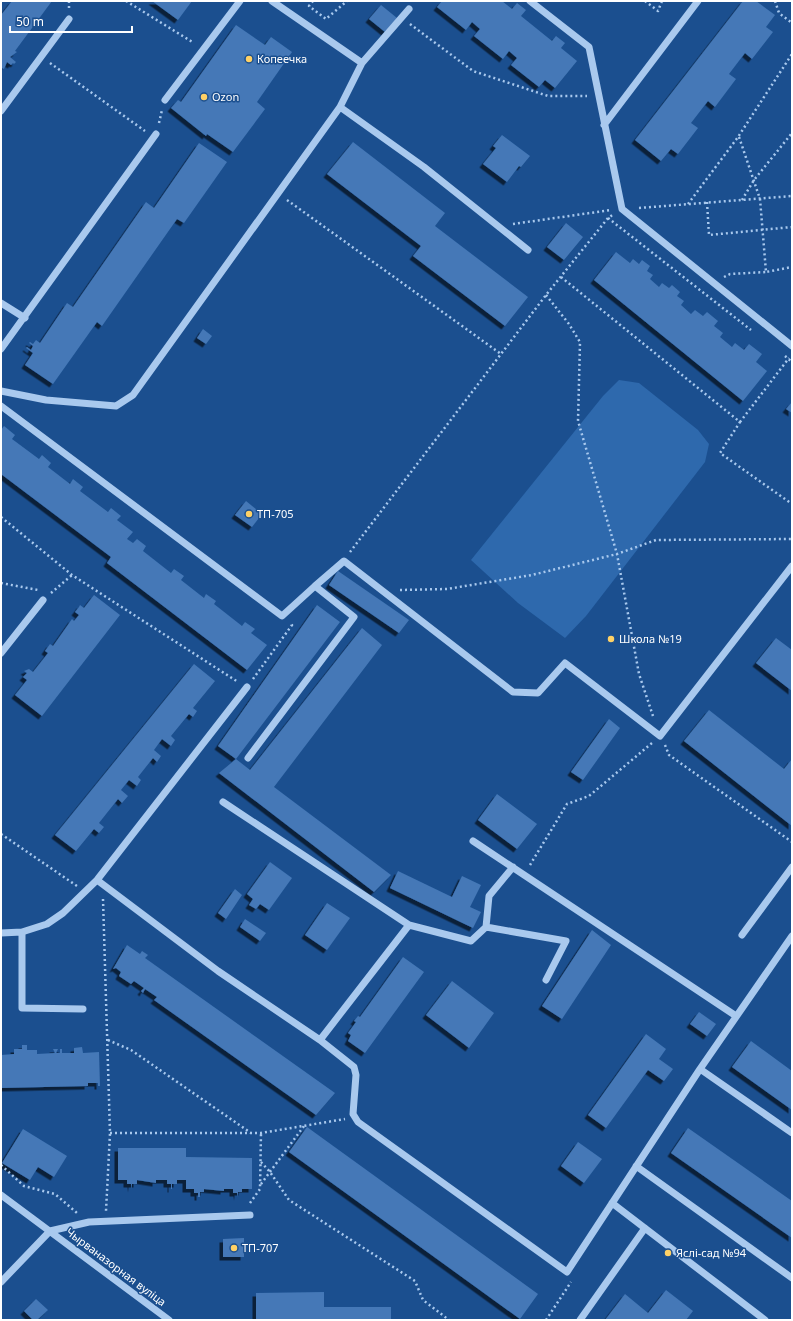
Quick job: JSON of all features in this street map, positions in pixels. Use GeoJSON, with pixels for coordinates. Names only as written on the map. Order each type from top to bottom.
{"type":"FeatureCollection","features":[{"type":"Feature","properties":{"kind":"street"},"geometry":{"type":"LineString","coordinates":[[164,100],[240,1]]}},
{"type":"Feature","properties":{"kind":"street"},"geometry":{"type":"LineString","coordinates":[[272,1],[362,63]]}},
{"type":"Feature","properties":{"kind":"street"},"geometry":{"type":"LineString","coordinates":[[530,1],[589,47],[622,209],[792,346]]}},
{"type":"Feature","properties":{"kind":"street"},"geometry":{"type":"LineString","coordinates":[[604,125],[698,1]]}},
{"type":"Feature","properties":{"kind":"street"},"geometry":{"type":"LineString","coordinates":[[1,391],[46,400],[116,406],[133,395],[340,107],[362,63],[409,9]]}},
{"type":"Feature","properties":{"kind":"street"},"geometry":{"type":"LineString","coordinates":[[1,111],[69,19]]}},
{"type":"Feature","properties":{"kind":"street"},"geometry":{"type":"LineString","coordinates":[[340,107],[424,167],[528,250]]}},
{"type":"Feature","properties":{"kind":"street"},"geometry":{"type":"LineString","coordinates":[[1,349],[25,318],[155,136]]}},
{"type":"Feature","properties":{"kind":"street"},"geometry":{"type":"LineString","coordinates":[[1,303],[25,318]]}},
{"type":"Feature","properties":{"kind":"street"},"geometry":{"type":"LineString","coordinates":[[1,406],[282,616],[344,561],[513,692],[538,693],[565,663],[660,736],[792,566]]}},
{"type":"Feature","properties":{"kind":"street"},"geometry":{"type":"LineString","coordinates":[[248,758],[354,617],[315,586]]}},
{"type":"Feature","properties":{"kind":"street"},"geometry":{"type":"LineString","coordinates":[[1,653],[43,600]]}},
{"type":"Feature","properties":{"kind":"street"},"geometry":{"type":"LineString","coordinates":[[1,933],[22,932],[34,929],[57,918],[85,891],[100,882],[246,687]]}},
{"type":"Feature","properties":{"kind":"street"},"geometry":{"type":"LineString","coordinates":[[222,802],[409,925],[471,940],[486,927],[490,896],[513,867]]}},
{"type":"Feature","properties":{"kind":"street"},"geometry":{"type":"LineString","coordinates":[[473,841],[736,1016]]}},
{"type":"Feature","properties":{"kind":"street"},"geometry":{"type":"LineString","coordinates":[[742,934],[792,867]]}},
{"type":"Feature","properties":{"kind":"street"},"geometry":{"type":"LineString","coordinates":[[100,882],[218,971],[320,1040],[355,1070],[352,1110],[354,1117],[358,1122],[567,1272],[700,1069],[792,936]]}},
{"type":"Feature","properties":{"kind":"street"},"geometry":{"type":"LineString","coordinates":[[320,1040],[409,925]]}},
{"type":"Feature","properties":{"kind":"street"},"geometry":{"type":"LineString","coordinates":[[486,927],[566,940],[546,980]]}},
{"type":"Feature","properties":{"kind":"street"},"geometry":{"type":"LineString","coordinates":[[22,932],[22,1008],[83,1009]]}},
{"type":"Feature","properties":{"kind":"street"},"geometry":{"type":"LineString","coordinates":[[700,1069],[792,1133]]}},
{"type":"Feature","properties":{"kind":"street"},"geometry":{"type":"LineString","coordinates":[[636,1166],[792,1278]]}},
{"type":"Feature","properties":{"kind":"street","name":"Чырваназорная вуліца"},"geometry":{"type":"LineString","coordinates":[[1,1195],[169,1320]]}},
{"type":"Feature","properties":{"kind":"street"},"geometry":{"type":"LineString","coordinates":[[612,1203],[765,1320]]}},
{"type":"Feature","properties":{"kind":"street"},"geometry":{"type":"LineString","coordinates":[[50,1231],[89,1222],[250,1215]]}},
{"type":"Feature","properties":{"kind":"street"},"geometry":{"type":"LineString","coordinates":[[580,1320],[645,1228]]}},
{"type":"Feature","properties":{"kind":"street","name":"Чырваназорная вуліца"},"geometry":{"type":"LineString","coordinates":[[1,1282],[50,1231]]}},
{"type":"Feature","properties":{"kind":"path"},"geometry":{"type":"LineString","coordinates":[[126,1],[204,49]]}},
{"type":"Feature","properties":{"kind":"path"},"geometry":{"type":"LineString","coordinates":[[313,1],[309,6],[326,20],[347,1]]}},
{"type":"Feature","properties":{"kind":"path"},"geometry":{"type":"LineString","coordinates":[[645,1],[658,10],[662,1]]}},
{"type":"Feature","properties":{"kind":"path"},"geometry":{"type":"LineString","coordinates":[[776,1],[778,13],[792,23]]}},
{"type":"Feature","properties":{"kind":"path"},"geometry":{"type":"LineString","coordinates":[[402,18],[473,71],[548,96],[598,96]]}},
{"type":"Feature","properties":{"kind":"path"},"geometry":{"type":"LineString","coordinates":[[688,205],[738,137],[792,54]]}},
{"type":"Feature","properties":{"kind":"path"},"geometry":{"type":"LineString","coordinates":[[41,56],[155,136],[164,100]]}},
{"type":"Feature","properties":{"kind":"path"},"geometry":{"type":"LineString","coordinates":[[742,200],[754,180],[792,133]]}},
{"type":"Feature","properties":{"kind":"path"},"geometry":{"type":"LineString","coordinates":[[738,137],[760,199],[766,272]]}},
{"type":"Feature","properties":{"kind":"path"},"geometry":{"type":"LineString","coordinates":[[278,194],[501,354]]}},
{"type":"Feature","properties":{"kind":"path"},"geometry":{"type":"LineString","coordinates":[[498,226],[622,209],[792,196]]}},
{"type":"Feature","properties":{"kind":"path"},"geometry":{"type":"LineString","coordinates":[[707,202],[709,235],[792,227]]}},
{"type":"Feature","properties":{"kind":"path"},"geometry":{"type":"LineString","coordinates":[[344,561],[546,295],[608,218],[622,209]]}},
{"type":"Feature","properties":{"kind":"path"},"geometry":{"type":"LineString","coordinates":[[608,218],[757,335]]}},
{"type":"Feature","properties":{"kind":"path"},"geometry":{"type":"LineString","coordinates":[[712,282],[730,274],[766,272],[792,267]]}},
{"type":"Feature","properties":{"kind":"path"},"geometry":{"type":"LineString","coordinates":[[561,277],[740,422]]}},
{"type":"Feature","properties":{"kind":"path"},"geometry":{"type":"LineString","coordinates":[[546,295],[569,324],[580,342],[578,421],[617,554],[639,674],[660,736],[670,755],[792,842]]}},
{"type":"Feature","properties":{"kind":"path"},"geometry":{"type":"LineString","coordinates":[[782,354],[792,362]]}},
{"type":"Feature","properties":{"kind":"path"},"geometry":{"type":"LineString","coordinates":[[792,354],[740,422],[720,453],[792,504]]}},
{"type":"Feature","properties":{"kind":"path"},"geometry":{"type":"LineString","coordinates":[[1,517],[72,575],[246,687],[292,626],[282,616]]}},
{"type":"Feature","properties":{"kind":"path"},"geometry":{"type":"LineString","coordinates":[[380,590],[446,589],[532,575],[617,554],[656,540],[792,538]]}},
{"type":"Feature","properties":{"kind":"path"},"geometry":{"type":"LineString","coordinates":[[43,600],[72,575]]}},
{"type":"Feature","properties":{"kind":"path"},"geometry":{"type":"LineString","coordinates":[[1,583],[52,592]]}},
{"type":"Feature","properties":{"kind":"path"},"geometry":{"type":"LineString","coordinates":[[524,874],[568,804],[589,796],[660,736]]}},
{"type":"Feature","properties":{"kind":"path"},"geometry":{"type":"LineString","coordinates":[[1,834],[85,891]]}},
{"type":"Feature","properties":{"kind":"path"},"geometry":{"type":"LineString","coordinates":[[100,882],[108,1040],[110,1133],[105,1222]]}},
{"type":"Feature","properties":{"kind":"path"},"geometry":{"type":"LineString","coordinates":[[108,1040],[131,1050],[251,1133]]}},
{"type":"Feature","properties":{"kind":"path"},"geometry":{"type":"LineString","coordinates":[[110,1133],[261,1133],[354,1117]]}},
{"type":"Feature","properties":{"kind":"path"},"geometry":{"type":"LineString","coordinates":[[260,1184],[304,1126]]}},
{"type":"Feature","properties":{"kind":"path"},"geometry":{"type":"LineString","coordinates":[[242,1215],[260,1189],[261,1133]]}},
{"type":"Feature","properties":{"kind":"path"},"geometry":{"type":"LineString","coordinates":[[261,1162],[270,1172],[289,1200],[416,1281],[422,1300],[449,1320]]}},
{"type":"Feature","properties":{"kind":"path"},"geometry":{"type":"LineString","coordinates":[[1,1165],[24,1186],[54,1194],[89,1222]]}},
{"type":"Feature","properties":{"kind":"path"},"geometry":{"type":"LineString","coordinates":[[546,1320],[574,1277],[567,1272]]}},
{"type":"Feature","properties":{"kind":"shaded area"},"geometry":{"type":"Polygon","coordinates":[[[619,380],[639,383],[698,430],[709,444],[705,462],[586,616],[565,638],[518,603],[471,560],[603,396],[619,380]]]}},
{"type":"Feature","properties":{"kind":"building"},"geometry":{"type":"Polygon","coordinates":[[[12,1],[52,1],[15,51],[17,52],[10,57],[16,62],[11,65],[7,62],[4,69],[2,68],[1,70],[1,15],[12,1]]]}},
{"type":"Feature","properties":{"kind":"building"},"geometry":{"type":"Polygon","coordinates":[[[152,1],[192,1],[178,20],[152,1]]]}},
{"type":"Feature","properties":{"kind":"building"},"geometry":{"type":"Polygon","coordinates":[[[442,1],[502,1],[512,9],[517,3],[526,10],[521,16],[552,41],[556,36],[565,43],[561,48],[577,61],[555,88],[545,80],[539,87],[511,65],[517,58],[509,51],[503,59],[474,36],[480,29],[472,22],[466,30],[437,7],[442,1]]]}},
{"type":"Feature","properties":{"kind":"building"},"geometry":{"type":"Polygon","coordinates":[[[743,1],[756,1],[775,15],[766,27],[773,32],[752,59],[745,53],[729,74],[736,79],[715,107],[708,101],[691,123],[698,128],[678,154],[671,149],[661,161],[635,140],[743,1]]]}},
{"type":"Feature","properties":{"kind":"building"},"geometry":{"type":"Polygon","coordinates":[[[381,5],[397,18],[385,32],[369,19],[381,5]]]}},
{"type":"Feature","properties":{"kind":"building"},"geometry":{"type":"Polygon","coordinates":[[[236,25],[265,45],[271,37],[292,52],[257,102],[265,109],[233,152],[207,134],[206,136],[171,108],[178,100],[181,102],[236,25]]]}},
{"type":"Feature","properties":{"kind":"building"},"geometry":{"type":"Polygon","coordinates":[[[502,135],[530,156],[521,167],[519,166],[507,182],[483,164],[496,148],[493,146],[502,135]]]}},
{"type":"Feature","properties":{"kind":"building"},"geometry":{"type":"Polygon","coordinates":[[[353,142],[445,213],[435,226],[528,297],[505,326],[413,256],[421,246],[327,174],[353,142]]]}},
{"type":"Feature","properties":{"kind":"building"},"geometry":{"type":"Polygon","coordinates":[[[199,143],[227,162],[184,223],[177,219],[102,326],[97,322],[53,384],[25,365],[33,353],[26,348],[27,347],[31,350],[33,346],[29,343],[30,342],[33,344],[36,340],[40,343],[67,303],[73,307],[146,202],[154,208],[199,143]]]}},
{"type":"Feature","properties":{"kind":"building"},"geometry":{"type":"Polygon","coordinates":[[[566,223],[583,237],[564,260],[547,247],[566,223]]]}},
{"type":"Feature","properties":{"kind":"building"},"geometry":{"type":"Polygon","coordinates":[[[616,252],[630,263],[633,259],[639,264],[642,260],[650,266],[647,271],[653,275],[650,279],[659,287],[662,283],[669,288],[672,285],[680,292],[677,296],[684,301],[681,305],[691,314],[695,310],[703,316],[707,312],[718,321],[714,326],[723,333],[720,337],[732,347],[735,343],[744,350],[749,344],[762,354],[756,362],[767,371],[743,401],[594,280],[616,252]]]}},
{"type":"Feature","properties":{"kind":"building"},"geometry":{"type":"Polygon","coordinates":[[[203,329],[212,336],[206,344],[197,338],[203,329]]]}},
{"type":"Feature","properties":{"kind":"building"},"geometry":{"type":"Polygon","coordinates":[[[792,402],[792,413],[786,409],[792,402]]]}},
{"type":"Feature","properties":{"kind":"building"},"geometry":{"type":"Polygon","coordinates":[[[4,426],[15,435],[12,439],[39,459],[42,455],[51,463],[48,467],[70,484],[73,479],[83,487],[80,491],[108,512],[111,508],[121,516],[117,520],[133,532],[127,539],[133,543],[137,539],[146,546],[143,551],[171,573],[174,569],[184,576],[181,580],[204,598],[206,594],[216,601],[214,604],[242,626],[245,622],[255,629],[251,633],[267,645],[247,670],[107,563],[111,557],[1,474],[1,430],[4,426]]]}},
{"type":"Feature","properties":{"kind":"building","name":"ТП-705"},"geometry":{"type":"Polygon","coordinates":[[[246,501],[262,514],[252,527],[235,515],[246,501]]]}},
{"type":"Feature","properties":{"kind":"building"},"geometry":{"type":"Polygon","coordinates":[[[338,571],[409,620],[399,633],[329,585],[338,571]]]}},
{"type":"Feature","properties":{"kind":"building"},"geometry":{"type":"Polygon","coordinates":[[[94,595],[120,615],[42,716],[15,695],[27,680],[23,677],[27,673],[24,671],[29,669],[33,672],[48,653],[45,651],[50,644],[53,646],[72,619],[74,621],[79,615],[75,612],[80,605],[84,608],[94,595]]]}},
{"type":"Feature","properties":{"kind":"building"},"geometry":{"type":"Polygon","coordinates":[[[317,605],[340,622],[236,759],[218,746],[317,605]]]}},
{"type":"Feature","properties":{"kind":"building"},"geometry":{"type":"Polygon","coordinates":[[[362,628],[382,645],[274,787],[391,875],[374,892],[219,773],[236,759],[250,770],[362,628]]]}},
{"type":"Feature","properties":{"kind":"building"},"geometry":{"type":"Polygon","coordinates":[[[776,638],[792,650],[792,691],[756,663],[776,638]]]}},
{"type":"Feature","properties":{"kind":"building"},"geometry":{"type":"Polygon","coordinates":[[[194,664],[215,681],[193,708],[197,711],[193,717],[189,714],[171,736],[175,740],[171,746],[162,739],[154,750],[161,756],[157,762],[153,758],[138,777],[141,780],[137,786],[129,780],[121,790],[128,796],[122,803],[118,799],[99,823],[104,827],[99,833],[94,829],[76,851],[55,835],[194,664]]]}},
{"type":"Feature","properties":{"kind":"building"},"geometry":{"type":"Polygon","coordinates":[[[709,710],[784,769],[792,759],[792,826],[684,741],[709,710]]]}},
{"type":"Feature","properties":{"kind":"building"},"geometry":{"type":"Polygon","coordinates":[[[609,719],[620,728],[583,780],[571,772],[609,719]]]}},
{"type":"Feature","properties":{"kind":"building"},"geometry":{"type":"Polygon","coordinates":[[[497,794],[537,824],[517,849],[478,820],[497,794]]]}},
{"type":"Feature","properties":{"kind":"building"},"geometry":{"type":"Polygon","coordinates":[[[270,862],[292,878],[269,910],[260,904],[256,909],[249,905],[253,899],[247,894],[270,862]]]}},
{"type":"Feature","properties":{"kind":"building"},"geometry":{"type":"Polygon","coordinates":[[[398,871],[452,897],[462,876],[481,885],[470,907],[481,912],[473,928],[390,888],[398,871]]]}},
{"type":"Feature","properties":{"kind":"building"},"geometry":{"type":"Polygon","coordinates":[[[235,889],[242,895],[226,919],[218,913],[235,889]]]}},
{"type":"Feature","properties":{"kind":"building"},"geometry":{"type":"Polygon","coordinates":[[[327,903],[350,918],[327,950],[305,935],[327,903]]]}},
{"type":"Feature","properties":{"kind":"building"},"geometry":{"type":"Polygon","coordinates":[[[245,919],[266,933],[260,941],[240,927],[245,919]]]}},
{"type":"Feature","properties":{"kind":"building"},"geometry":{"type":"Polygon","coordinates":[[[592,930],[611,945],[562,1019],[542,1006],[592,930]]]}},
{"type":"Feature","properties":{"kind":"building"},"geometry":{"type":"Polygon","coordinates":[[[127,945],[140,954],[142,951],[148,955],[145,958],[335,1093],[316,1115],[154,1000],[157,997],[145,989],[143,993],[141,991],[144,988],[134,981],[131,984],[119,976],[121,972],[116,968],[113,969],[127,945]]]}},
{"type":"Feature","properties":{"kind":"building"},"geometry":{"type":"Polygon","coordinates":[[[403,957],[424,972],[365,1053],[348,1041],[351,1035],[348,1033],[356,1022],[354,1021],[358,1016],[360,1017],[403,957]]]}},
{"type":"Feature","properties":{"kind":"building"},"geometry":{"type":"Polygon","coordinates":[[[452,981],[494,1013],[469,1048],[426,1015],[452,981]]]}},
{"type":"Feature","properties":{"kind":"building"},"geometry":{"type":"Polygon","coordinates":[[[699,1012],[716,1024],[707,1036],[690,1024],[699,1012]]]}},
{"type":"Feature","properties":{"kind":"building"},"geometry":{"type":"Polygon","coordinates":[[[646,1034],[666,1049],[659,1059],[673,1069],[664,1081],[648,1070],[606,1128],[588,1115],[646,1034]]]}},
{"type":"Feature","properties":{"kind":"building"},"geometry":{"type":"Polygon","coordinates":[[[751,1041],[792,1071],[792,1110],[732,1067],[751,1041]]]}},
{"type":"Feature","properties":{"kind":"building"},"geometry":{"type":"Polygon","coordinates":[[[22,1045],[27,1045],[27,1050],[37,1050],[37,1054],[55,1053],[53,1049],[58,1049],[56,1053],[60,1053],[60,1049],[62,1049],[62,1053],[74,1053],[74,1048],[82,1047],[83,1053],[99,1052],[100,1086],[98,1086],[98,1083],[88,1083],[88,1086],[1,1088],[1,1055],[14,1054],[14,1049],[22,1049],[22,1045]]]}},
{"type":"Feature","properties":{"kind":"building"},"geometry":{"type":"Polygon","coordinates":[[[307,1127],[538,1294],[520,1319],[289,1152],[307,1127]]]}},
{"type":"Feature","properties":{"kind":"building"},"geometry":{"type":"Polygon","coordinates":[[[688,1128],[792,1201],[792,1238],[671,1153],[688,1128]]]}},
{"type":"Feature","properties":{"kind":"building"},"geometry":{"type":"Polygon","coordinates":[[[23,1129],[67,1156],[54,1177],[38,1167],[30,1180],[2,1163],[23,1129]]]}},
{"type":"Feature","properties":{"kind":"building"},"geometry":{"type":"Polygon","coordinates":[[[578,1142],[602,1159],[584,1183],[561,1166],[578,1142]]]}},
{"type":"Feature","properties":{"kind":"building"},"geometry":{"type":"Polygon","coordinates":[[[118,1148],[186,1148],[186,1157],[252,1158],[252,1189],[242,1189],[242,1192],[238,1192],[238,1197],[237,1193],[233,1193],[233,1189],[224,1189],[224,1191],[204,1189],[204,1192],[200,1192],[200,1197],[198,1197],[198,1193],[194,1193],[194,1189],[186,1189],[186,1180],[177,1180],[177,1184],[172,1184],[171,1189],[171,1184],[167,1184],[167,1180],[156,1180],[156,1183],[137,1180],[137,1184],[132,1184],[131,1189],[131,1184],[127,1184],[127,1180],[118,1180],[118,1148]]]}},
{"type":"Feature","properties":{"kind":"building","name":"ТП-707"},"geometry":{"type":"Polygon","coordinates":[[[244,1238],[244,1257],[223,1257],[223,1239],[244,1238]]]}},
{"type":"Feature","properties":{"kind":"building"},"geometry":{"type":"Polygon","coordinates":[[[666,1290],[693,1311],[686,1320],[605,1320],[625,1294],[648,1313],[666,1290]]]}},
{"type":"Feature","properties":{"kind":"building"},"geometry":{"type":"Polygon","coordinates":[[[324,1292],[324,1307],[391,1307],[391,1320],[256,1320],[256,1293],[324,1292]]]}},
{"type":"Feature","properties":{"kind":"building"},"geometry":{"type":"Polygon","coordinates":[[[36,1299],[48,1310],[37,1320],[33,1320],[24,1311],[36,1299]]]}},
{"type":"Feature","properties":{"kind":"place","name":"Копеечка"},"geometry":{"type":"Point","coordinates":[249,59]}},
{"type":"Feature","properties":{"kind":"place","name":"Ozon"},"geometry":{"type":"Point","coordinates":[204,97]}},
{"type":"Feature","properties":{"kind":"place","name":"ТП-705"},"geometry":{"type":"Point","coordinates":[249,514]}},
{"type":"Feature","properties":{"kind":"place","name":"Школа №19"},"geometry":{"type":"Point","coordinates":[611,639]}},
{"type":"Feature","properties":{"kind":"place","name":"ТП-707"},"geometry":{"type":"Point","coordinates":[234,1248]}},
{"type":"Feature","properties":{"kind":"place","name":"Яслі-сад №94"},"geometry":{"type":"Point","coordinates":[668,1253]}}]}
